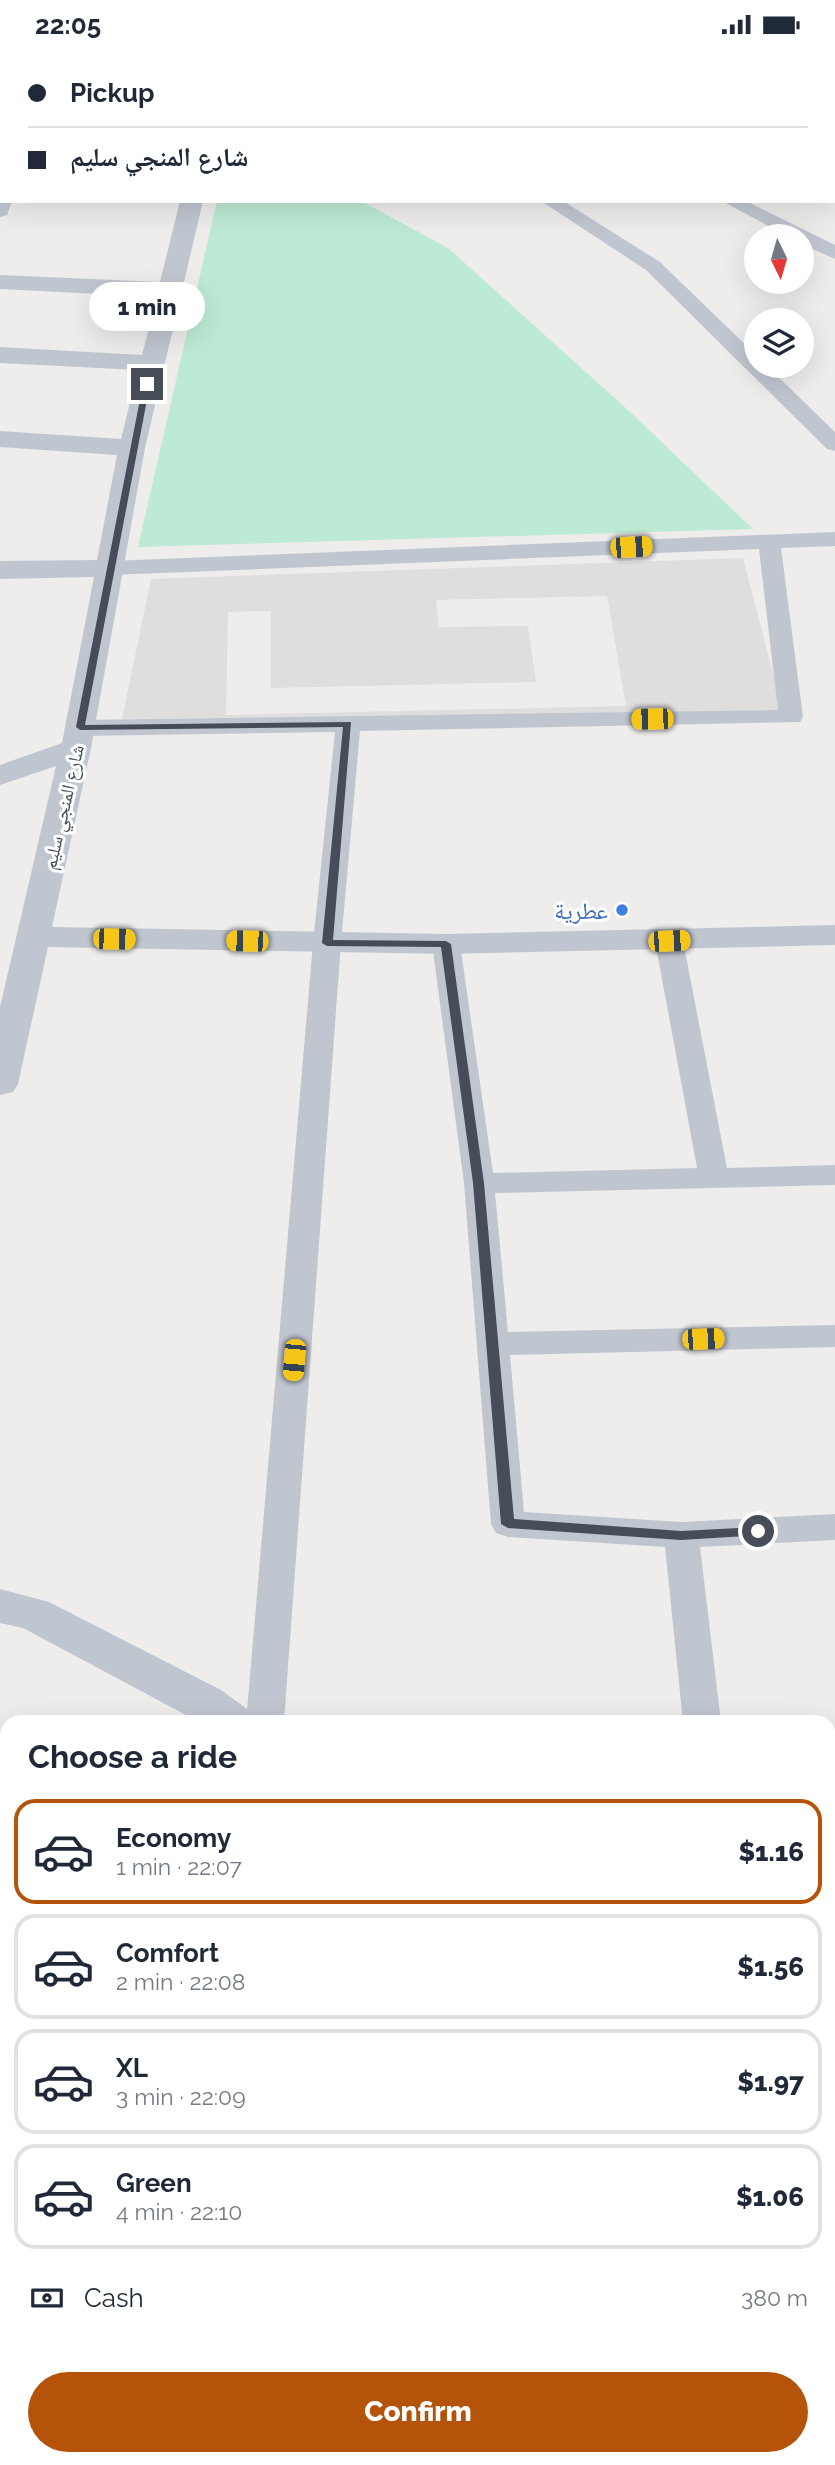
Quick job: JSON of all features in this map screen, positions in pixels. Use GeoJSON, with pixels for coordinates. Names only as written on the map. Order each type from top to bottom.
{"type":"FeatureCollection","features":[{"type":"Feature","properties":{"kind":"street","name":"شارع المنجي سليم"},"geometry":{"type":"LineString","coordinates":[[0,1084],[78,738],[132,448],[192,203]]}},
{"type":"Feature","properties":{"kind":"street"},"geometry":{"type":"LineString","coordinates":[[0,282],[172,290]]}},
{"type":"Feature","properties":{"kind":"street"},"geometry":{"type":"LineString","coordinates":[[0,355],[152,363]]}},
{"type":"Feature","properties":{"kind":"street"},"geometry":{"type":"LineString","coordinates":[[0,439],[132,448]]}},
{"type":"Feature","properties":{"kind":"street"},"geometry":{"type":"LineString","coordinates":[[0,570],[110,568]]}},
{"type":"Feature","properties":{"kind":"street"},"geometry":{"type":"LineString","coordinates":[[0,776],[78,738]]}},
{"type":"Feature","properties":{"kind":"street"},"geometry":{"type":"LineString","coordinates":[[34,937],[446,944],[669,941],[835,935]]}},
{"type":"Feature","properties":{"kind":"street"},"geometry":{"type":"LineString","coordinates":[[0,1606],[34,1614],[205,1702],[222,1715]]}},
{"type":"Feature","properties":{"kind":"lane"},"geometry":{"type":"LineString","coordinates":[[554,203],[653,266],[835,444]]}},
{"type":"Feature","properties":{"kind":"lane"},"geometry":{"type":"LineString","coordinates":[[735,203],[835,253]]}},
{"type":"Feature","properties":{"kind":"lane"},"geometry":{"type":"LineString","coordinates":[[110,568],[835,539]]}},
{"type":"Feature","properties":{"kind":"lane"},"geometry":{"type":"LineString","coordinates":[[78,738],[348,724],[791,717],[769,541]]}},
{"type":"Feature","properties":{"kind":"lane"},"geometry":{"type":"LineString","coordinates":[[266,1715],[327,943],[348,724]]}},
{"type":"Feature","properties":{"kind":"lane"},"geometry":{"type":"LineString","coordinates":[[669,941],[714,1178]]}},
{"type":"Feature","properties":{"kind":"lane"},"geometry":{"type":"LineString","coordinates":[[446,944],[479,1183],[508,1524],[681,1535],[835,1527]]}},
{"type":"Feature","properties":{"kind":"lane"},"geometry":{"type":"LineString","coordinates":[[479,1183],[835,1175]]}},
{"type":"Feature","properties":{"kind":"lane"},"geometry":{"type":"LineString","coordinates":[[492,1344],[835,1336]]}},
{"type":"Feature","properties":{"kind":"lane"},"geometry":{"type":"LineString","coordinates":[[681,1535],[701,1715]]}},
{"type":"Feature","properties":{"kind":"shaded area"},"geometry":{"type":"Polygon","coordinates":[[[743,558],[783,712],[122,719],[151,579],[743,558]],[[607,596],[436,600],[439,627],[528,626],[536,682],[271,688],[271,611],[228,612],[226,715],[626,706],[607,596]]]}},
{"type":"Feature","properties":{"kind":"green space"},"geometry":{"type":"Polygon","coordinates":[[[217,203],[365,203],[448,248],[628,410],[753,529],[138,547],[217,203]]]}},
{"type":"Feature","properties":{"kind":"place","name":"عطرية"},"geometry":{"type":"Point","coordinates":[622,910]}},
{"type":"Feature","properties":{"kind":"route"},"geometry":{"type":"LineString","coordinates":[[147,384],[80,727],[348,724],[327,943],[446,944],[479,1183],[508,1524],[681,1535],[758,1531]]}}]}
